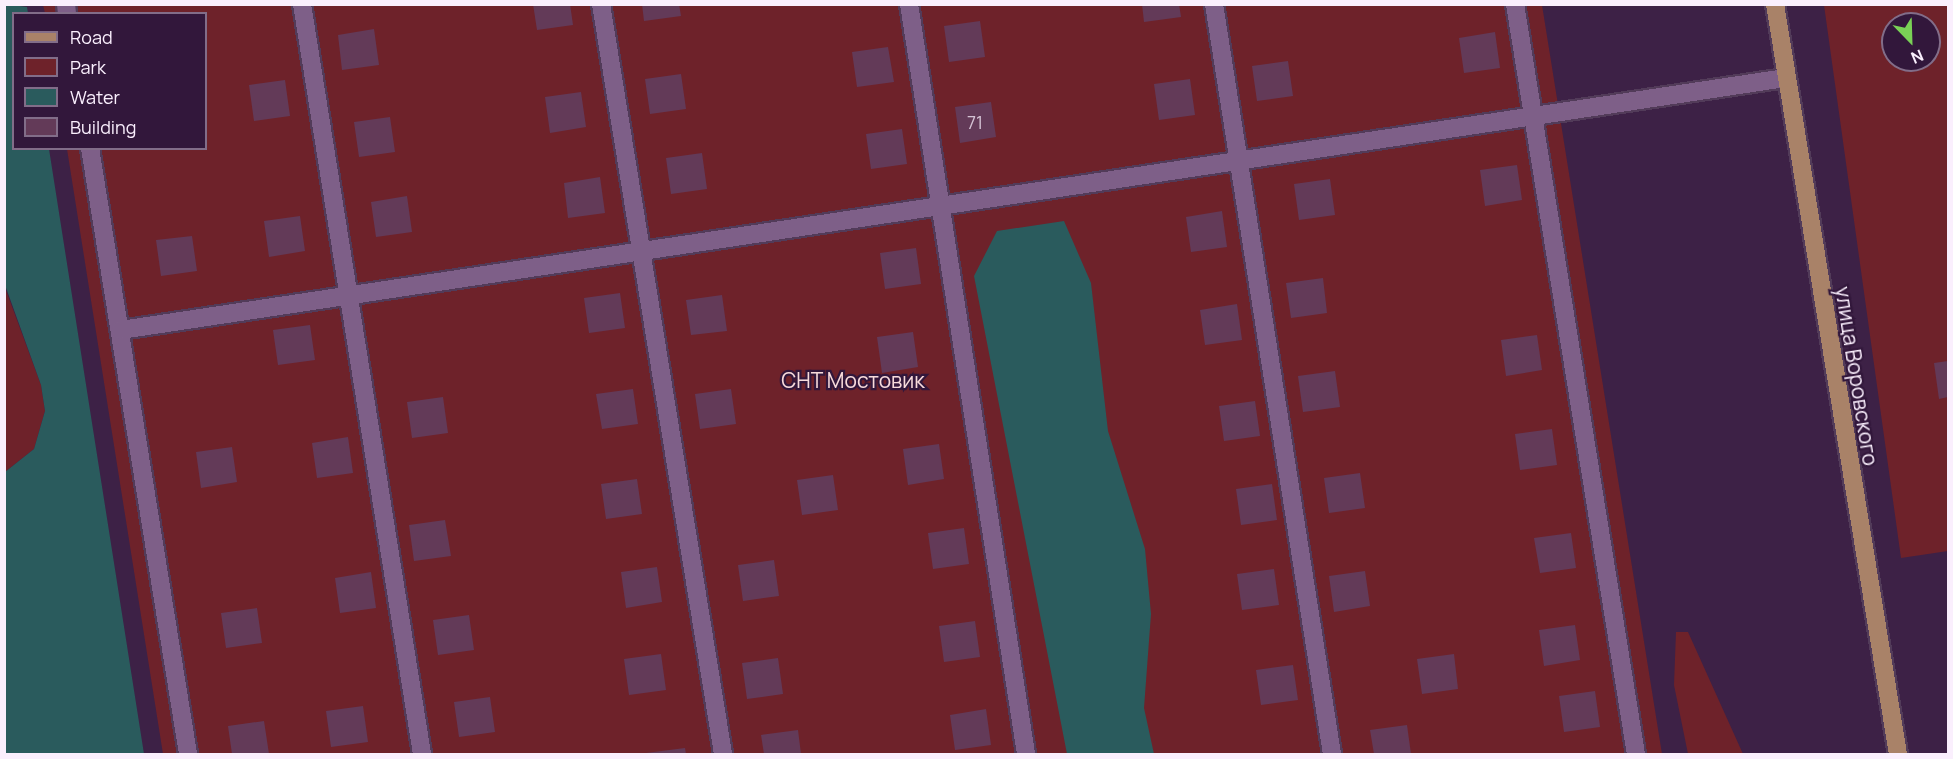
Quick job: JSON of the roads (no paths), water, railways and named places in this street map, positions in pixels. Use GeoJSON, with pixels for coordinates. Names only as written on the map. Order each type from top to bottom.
{"type":"FeatureCollection","features":[{"type":"Feature","properties":{"kind":"main road","name":"улица Воровского"},"geometry":{"type":"LineString","coordinates":[[1775,4],[1785,78],[1898,754]]}},
{"type":"Feature","properties":{"kind":"lane"},"geometry":{"type":"LineString","coordinates":[[302,4],[422,754]]}},
{"type":"Feature","properties":{"kind":"lane"},"geometry":{"type":"LineString","coordinates":[[601,4],[643,250],[723,754]]}},
{"type":"Feature","properties":{"kind":"lane"},"geometry":{"type":"LineString","coordinates":[[909,4],[938,206],[1026,754]]}},
{"type":"Feature","properties":{"kind":"lane"},"geometry":{"type":"LineString","coordinates":[[1214,4],[1332,754]]}},
{"type":"Feature","properties":{"kind":"lane"},"geometry":{"type":"LineString","coordinates":[[1515,4],[1636,754]]}},
{"type":"Feature","properties":{"kind":"lane"},"geometry":{"type":"LineString","coordinates":[[121,330],[1238,159],[1785,78]]}},
{"type":"Feature","properties":{"kind":"lane"},"geometry":{"type":"LineString","coordinates":[[90,150],[189,754]]}},
{"type":"Feature","properties":{"kind":"water"},"geometry":{"type":"Polygon","coordinates":[[[5,4],[27,7],[28,12],[12,12],[12,150],[49,150],[144,754],[5,754],[5,472],[34,449],[45,411],[41,385],[5,285],[5,4]]]}},
{"type":"Feature","properties":{"kind":"water"},"geometry":{"type":"Polygon","coordinates":[[[1064,221],[1091,283],[1108,431],[1145,549],[1151,614],[1144,708],[1154,754],[1067,754],[974,276],[997,231],[1064,221]]]}},
{"type":"Feature","properties":{"kind":"park label","name":"СНТ Мостовик"},"geometry":{"type":"Point","coordinates":[853,380]}}]}
